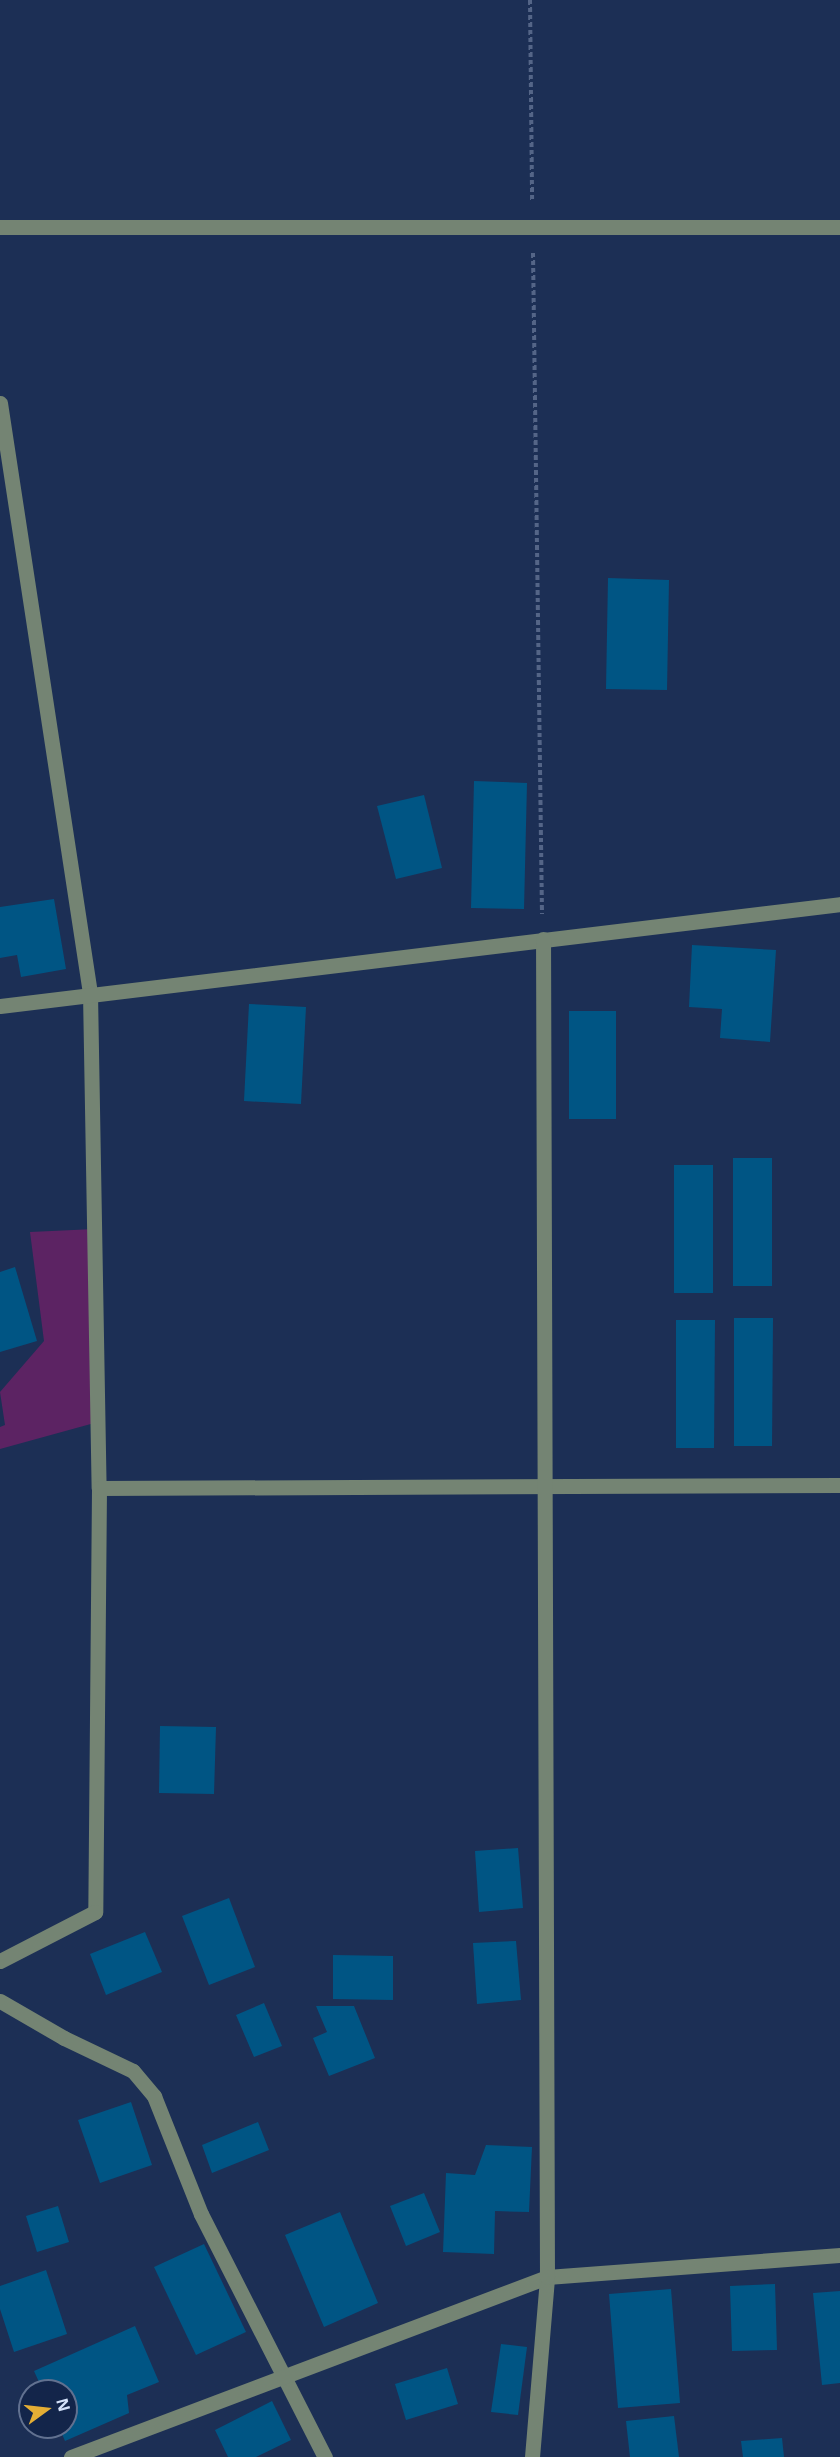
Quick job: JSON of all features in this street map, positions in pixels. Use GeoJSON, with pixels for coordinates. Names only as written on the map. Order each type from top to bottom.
{"type":"FeatureCollection","features":[{"type":"Feature","properties":{"kind":"street"},"geometry":{"type":"LineString","coordinates":[[0,227],[532,229],[840,227]]}},
{"type":"Feature","properties":{"kind":"street"},"geometry":{"type":"LineString","coordinates":[[0,403],[90,993],[99,1488],[95,1912],[0,1962]]}},
{"type":"Feature","properties":{"kind":"street"},"geometry":{"type":"LineString","coordinates":[[0,1006],[90,993],[840,904]]}},
{"type":"Feature","properties":{"kind":"street"},"geometry":{"type":"LineString","coordinates":[[532,2457],[547,2277],[543,939]]}},
{"type":"Feature","properties":{"kind":"street"},"geometry":{"type":"LineString","coordinates":[[99,1488],[840,1485]]}},
{"type":"Feature","properties":{"kind":"street"},"geometry":{"type":"LineString","coordinates":[[0,2001],[64,2038],[133,2071],[154,2096],[201,2214],[325,2457]]}},
{"type":"Feature","properties":{"kind":"street"},"geometry":{"type":"LineString","coordinates":[[71,2457],[547,2277],[840,2254]]}},
{"type":"Feature","properties":{"kind":"path"},"geometry":{"type":"LineString","coordinates":[[530,0],[543,939]]}},
{"type":"Feature","properties":{"kind":"shaded area"},"geometry":{"type":"Polygon","coordinates":[[[95,1229],[98,1422],[0,1449],[0,1427],[5,1425],[0,1392],[44,1341],[30,1232],[95,1229]]]}},
{"type":"Feature","properties":{"kind":"building"},"geometry":{"type":"Polygon","coordinates":[[[608,578],[669,580],[667,690],[606,689],[608,578]]]}},
{"type":"Feature","properties":{"kind":"building"},"geometry":{"type":"Polygon","coordinates":[[[474,781],[527,783],[524,909],[471,908],[474,781]]]}},
{"type":"Feature","properties":{"kind":"building"},"geometry":{"type":"Polygon","coordinates":[[[424,795],[442,868],[396,879],[377,806],[424,795]]]}},
{"type":"Feature","properties":{"kind":"building"},"geometry":{"type":"Polygon","coordinates":[[[54,899],[66,969],[21,977],[17,955],[0,958],[0,907],[54,899]]]}},
{"type":"Feature","properties":{"kind":"building"},"geometry":{"type":"Polygon","coordinates":[[[692,945],[776,950],[770,1042],[720,1038],[722,1009],[689,1007],[692,945]]]}},
{"type":"Feature","properties":{"kind":"building"},"geometry":{"type":"Polygon","coordinates":[[[249,1004],[306,1007],[301,1104],[244,1101],[249,1004]]]}},
{"type":"Feature","properties":{"kind":"building"},"geometry":{"type":"Polygon","coordinates":[[[569,1011],[616,1011],[616,1119],[569,1119],[569,1011]]]}},
{"type":"Feature","properties":{"kind":"building"},"geometry":{"type":"Polygon","coordinates":[[[733,1158],[772,1158],[772,1286],[733,1286],[733,1158]]]}},
{"type":"Feature","properties":{"kind":"building"},"geometry":{"type":"Polygon","coordinates":[[[674,1165],[713,1165],[713,1293],[674,1293],[674,1165]]]}},
{"type":"Feature","properties":{"kind":"building"},"geometry":{"type":"Polygon","coordinates":[[[15,1267],[37,1341],[0,1352],[0,1272],[15,1267]]]}},
{"type":"Feature","properties":{"kind":"building"},"geometry":{"type":"Polygon","coordinates":[[[734,1318],[773,1318],[772,1446],[734,1446],[734,1318]]]}},
{"type":"Feature","properties":{"kind":"building"},"geometry":{"type":"Polygon","coordinates":[[[676,1320],[715,1320],[714,1448],[676,1448],[676,1320]]]}},
{"type":"Feature","properties":{"kind":"building"},"geometry":{"type":"Polygon","coordinates":[[[160,1726],[216,1727],[214,1794],[159,1793],[160,1726]]]}},
{"type":"Feature","properties":{"kind":"building"},"geometry":{"type":"Polygon","coordinates":[[[518,1848],[523,1908],[479,1912],[475,1851],[518,1848]]]}},
{"type":"Feature","properties":{"kind":"building"},"geometry":{"type":"Polygon","coordinates":[[[229,1898],[255,1967],[209,1985],[182,1916],[229,1898]]]}},
{"type":"Feature","properties":{"kind":"building"},"geometry":{"type":"Polygon","coordinates":[[[145,1932],[162,1972],[106,1995],[90,1954],[145,1932]]]}},
{"type":"Feature","properties":{"kind":"building"},"geometry":{"type":"Polygon","coordinates":[[[516,1941],[521,2000],[477,2004],[473,1943],[516,1941]]]}},
{"type":"Feature","properties":{"kind":"building"},"geometry":{"type":"Polygon","coordinates":[[[333,1955],[393,1956],[393,2000],[333,1999],[333,1955]]]}},
{"type":"Feature","properties":{"kind":"building"},"geometry":{"type":"Polygon","coordinates":[[[264,2003],[282,2046],[254,2057],[236,2015],[264,2003]]]}},
{"type":"Feature","properties":{"kind":"building"},"geometry":{"type":"Polygon","coordinates":[[[316,2006],[354,2006],[375,2058],[329,2076],[313,2038],[327,2032],[316,2006]]]}},
{"type":"Feature","properties":{"kind":"building"},"geometry":{"type":"Polygon","coordinates":[[[131,2102],[152,2165],[100,2183],[78,2120],[131,2102]]]}},
{"type":"Feature","properties":{"kind":"building"},"geometry":{"type":"Polygon","coordinates":[[[258,2122],[269,2150],[212,2173],[202,2145],[258,2122]]]}},
{"type":"Feature","properties":{"kind":"building"},"geometry":{"type":"Polygon","coordinates":[[[486,2145],[532,2147],[529,2212],[495,2211],[494,2254],[443,2252],[446,2173],[475,2175],[486,2145]]]}},
{"type":"Feature","properties":{"kind":"building"},"geometry":{"type":"Polygon","coordinates":[[[424,2193],[440,2232],[406,2246],[390,2206],[424,2193]]]}},
{"type":"Feature","properties":{"kind":"building"},"geometry":{"type":"Polygon","coordinates":[[[58,2206],[69,2242],[37,2252],[26,2216],[58,2206]]]}},
{"type":"Feature","properties":{"kind":"building"},"geometry":{"type":"Polygon","coordinates":[[[340,2212],[378,2303],[324,2327],[285,2235],[340,2212]]]}},
{"type":"Feature","properties":{"kind":"building"},"geometry":{"type":"Polygon","coordinates":[[[204,2244],[246,2332],[196,2355],[154,2267],[204,2244]]]}},
{"type":"Feature","properties":{"kind":"building"},"geometry":{"type":"Polygon","coordinates":[[[46,2270],[67,2334],[14,2352],[0,2309],[0,2286],[46,2270]]]}},
{"type":"Feature","properties":{"kind":"building"},"geometry":{"type":"Polygon","coordinates":[[[775,2284],[777,2350],[732,2351],[730,2286],[775,2284]]]}},
{"type":"Feature","properties":{"kind":"building"},"geometry":{"type":"Polygon","coordinates":[[[671,2289],[680,2403],[618,2408],[609,2294],[671,2289]]]}},
{"type":"Feature","properties":{"kind":"building"},"geometry":{"type":"Polygon","coordinates":[[[840,2291],[840,2383],[822,2385],[813,2293],[840,2291]]]}},
{"type":"Feature","properties":{"kind":"building"},"geometry":{"type":"Polygon","coordinates":[[[135,2326],[159,2382],[127,2395],[129,2413],[78,2435],[78,2379],[38,2379],[34,2371],[135,2326]]]}},
{"type":"Feature","properties":{"kind":"building"},"geometry":{"type":"Polygon","coordinates":[[[501,2344],[527,2347],[518,2415],[491,2412],[501,2344]]]}},
{"type":"Feature","properties":{"kind":"building"},"geometry":{"type":"Polygon","coordinates":[[[447,2368],[458,2404],[406,2420],[395,2384],[447,2368]]]}},
{"type":"Feature","properties":{"kind":"building"},"geometry":{"type":"Polygon","coordinates":[[[272,2401],[291,2440],[256,2457],[228,2457],[215,2430],[272,2401]]]}},
{"type":"Feature","properties":{"kind":"building"},"geometry":{"type":"Polygon","coordinates":[[[674,2416],[679,2457],[630,2457],[626,2421],[674,2416]]]}},
{"type":"Feature","properties":{"kind":"building"},"geometry":{"type":"Polygon","coordinates":[[[782,2438],[784,2457],[743,2457],[741,2441],[782,2438]]]}}]}
